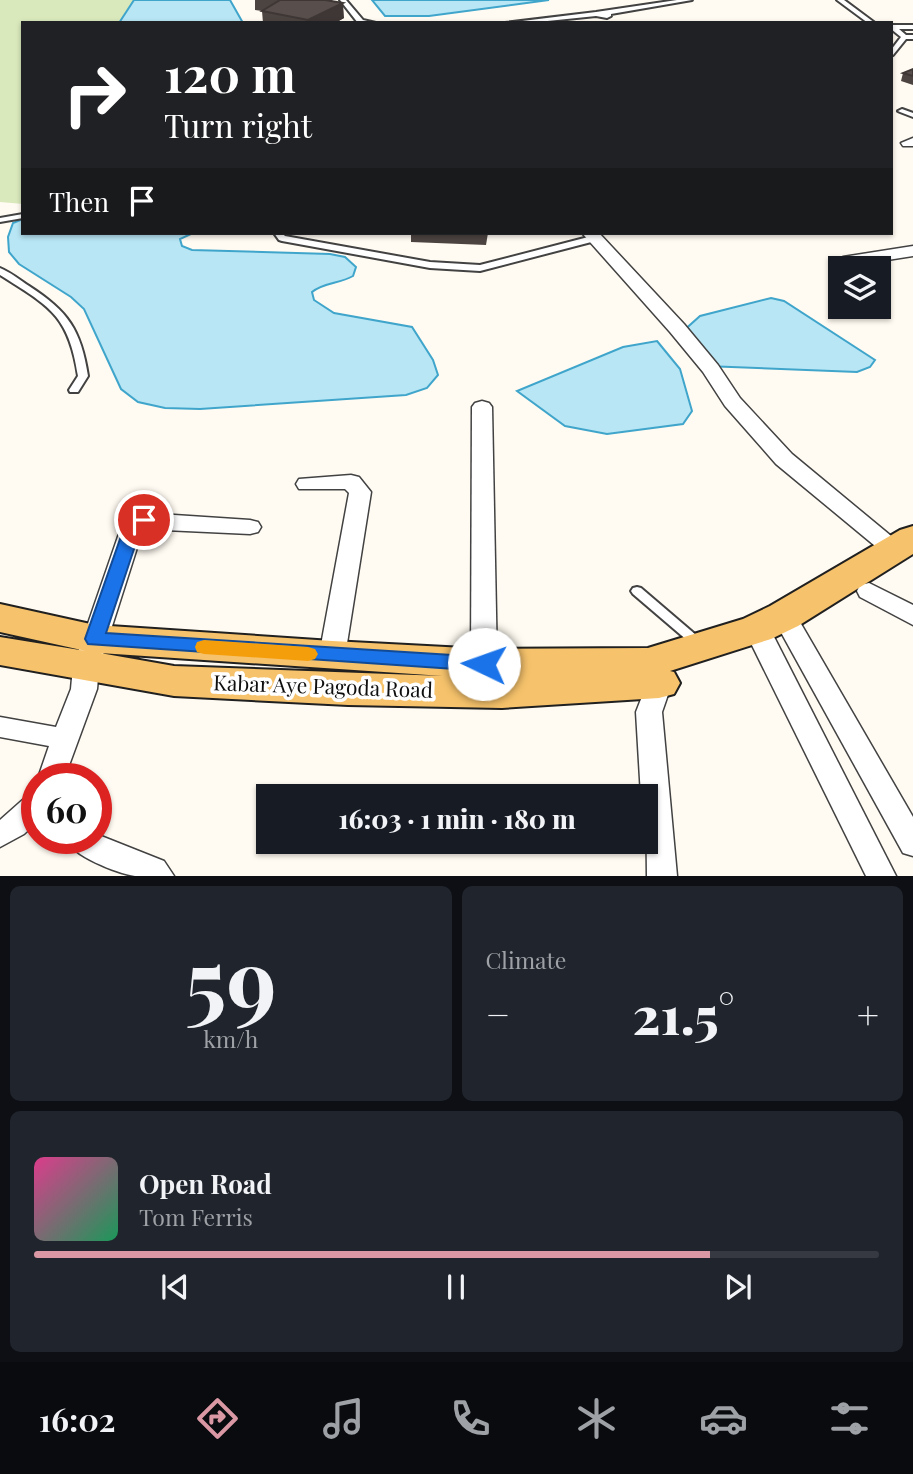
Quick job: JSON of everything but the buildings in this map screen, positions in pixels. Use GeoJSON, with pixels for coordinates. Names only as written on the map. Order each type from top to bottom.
{"type":"FeatureCollection","features":[{"type":"Feature","properties":{"kind":"main road","name":"Kabar Aye Pagoda Road"},"geometry":{"type":"LineString","coordinates":[[0,618],[174,681],[348,690],[502,693],[659,683],[869,591],[907,550]]}},
{"type":"Feature","properties":{"kind":"main road","name":"Kabar Aye Pagoda Road"},"geometry":{"type":"LineString","coordinates":[[0,651],[332,656],[484,664],[648,663],[702,646],[776,632],[907,550]]}},
{"type":"Feature","properties":{"kind":"street"},"geometry":{"type":"LineString","coordinates":[[593,235],[677,328],[711,369],[732,402],[784,459],[907,550]]}},
{"type":"Feature","properties":{"kind":"street"},"geometry":{"type":"LineString","coordinates":[[881,256],[913,251]]}},
{"type":"Feature","properties":{"kind":"street"},"geometry":{"type":"LineString","coordinates":[[482,407],[484,664]]}},
{"type":"Feature","properties":{"kind":"street"},"geometry":{"type":"LineString","coordinates":[[307,484],[351,482],[360,492],[332,656]]}},
{"type":"Feature","properties":{"kind":"street"},"geometry":{"type":"LineString","coordinates":[[56,763],[84,689],[91,653],[133,525],[144,520],[250,527]]}},
{"type":"Feature","properties":{"kind":"street"},"geometry":{"type":"LineString","coordinates":[[869,591],[913,615]]}},
{"type":"Feature","properties":{"kind":"street"},"geometry":{"type":"LineString","coordinates":[[776,632],[844,720],[913,844]]}},
{"type":"Feature","properties":{"kind":"street"},"geometry":{"type":"LineString","coordinates":[[776,632],[853,821],[881,876]]}},
{"type":"Feature","properties":{"kind":"street"},"geometry":{"type":"LineString","coordinates":[[659,683],[649,712],[662,876]]}},
{"type":"Feature","properties":{"kind":"street"},"geometry":{"type":"LineString","coordinates":[[0,727],[65,739]]}},
{"type":"Feature","properties":{"kind":"street"},"geometry":{"type":"LineString","coordinates":[[0,835],[21,819]]}},
{"type":"Feature","properties":{"kind":"street"},"geometry":{"type":"LineString","coordinates":[[109,854],[153,870],[159,876]]}},
{"type":"Feature","properties":{"kind":"lane"},"geometry":{"type":"LineString","coordinates":[[343,0],[360,21]]}},
{"type":"Feature","properties":{"kind":"lane"},"geometry":{"type":"LineString","coordinates":[[528,21],[596,14],[604,18],[689,0]]}},
{"type":"Feature","properties":{"kind":"lane"},"geometry":{"type":"LineString","coordinates":[[840,0],[869,21]]}},
{"type":"Feature","properties":{"kind":"lane"},"geometry":{"type":"LineString","coordinates":[[893,27],[913,27]]}},
{"type":"Feature","properties":{"kind":"lane"},"geometry":{"type":"LineString","coordinates":[[893,28],[904,37],[913,37]]}},
{"type":"Feature","properties":{"kind":"lane"},"geometry":{"type":"LineString","coordinates":[[893,51],[904,37]]}},
{"type":"Feature","properties":{"kind":"lane"},"geometry":{"type":"LineString","coordinates":[[902,111],[913,115]]}},
{"type":"Feature","properties":{"kind":"lane"},"geometry":{"type":"LineString","coordinates":[[0,220],[21,216]]}},
{"type":"Feature","properties":{"kind":"lane"},"geometry":{"type":"LineString","coordinates":[[280,235],[282,238],[430,265],[480,268],[593,235]]}},
{"type":"Feature","properties":{"kind":"lane"},"geometry":{"type":"LineString","coordinates":[[0,271],[54,305],[72,327],[83,376],[74,390]]}},
{"type":"Feature","properties":{"kind":"lane"},"geometry":{"type":"LineString","coordinates":[[637,591],[702,646]]}},
{"type":"Feature","properties":{"kind":"green space"},"geometry":{"type":"Polygon","coordinates":[[[0,0],[134,0],[120,21],[21,21],[21,204],[0,202],[0,0]]]}},
{"type":"Feature","properties":{"kind":"water"},"geometry":{"type":"Polygon","coordinates":[[[134,0],[230,0],[242,21],[120,21],[134,0]]]}},
{"type":"Feature","properties":{"kind":"water"},"geometry":{"type":"Polygon","coordinates":[[[372,0],[549,0],[429,16],[385,16],[372,0]]]}},
{"type":"Feature","properties":{"kind":"water"},"geometry":{"type":"Polygon","coordinates":[[[21,220],[21,235],[189,235],[180,239],[182,246],[192,250],[330,254],[345,257],[356,267],[353,276],[312,292],[314,300],[334,313],[412,327],[433,360],[438,375],[427,388],[406,395],[200,409],[165,408],[138,402],[121,389],[84,309],[71,297],[19,264],[9,252],[8,237],[13,223],[21,220]]]}},
{"type":"Feature","properties":{"kind":"water"},"geometry":{"type":"Polygon","coordinates":[[[771,298],[784,301],[875,360],[870,367],[857,372],[705,366],[681,333],[700,316],[771,298]]]}},
{"type":"Feature","properties":{"kind":"water"},"geometry":{"type":"Polygon","coordinates":[[[657,341],[680,369],[692,411],[683,424],[607,434],[565,426],[517,391],[623,347],[657,341]]]}},
{"type":"Feature","properties":{"kind":"slow traffic"},"geometry":{"type":"LineString","coordinates":[[204,647],[308,654]]}},
{"type":"Feature","properties":{"kind":"route"},"geometry":{"type":"LineString","coordinates":[[144,520],[133,525],[95,639],[484,664]]}}]}
